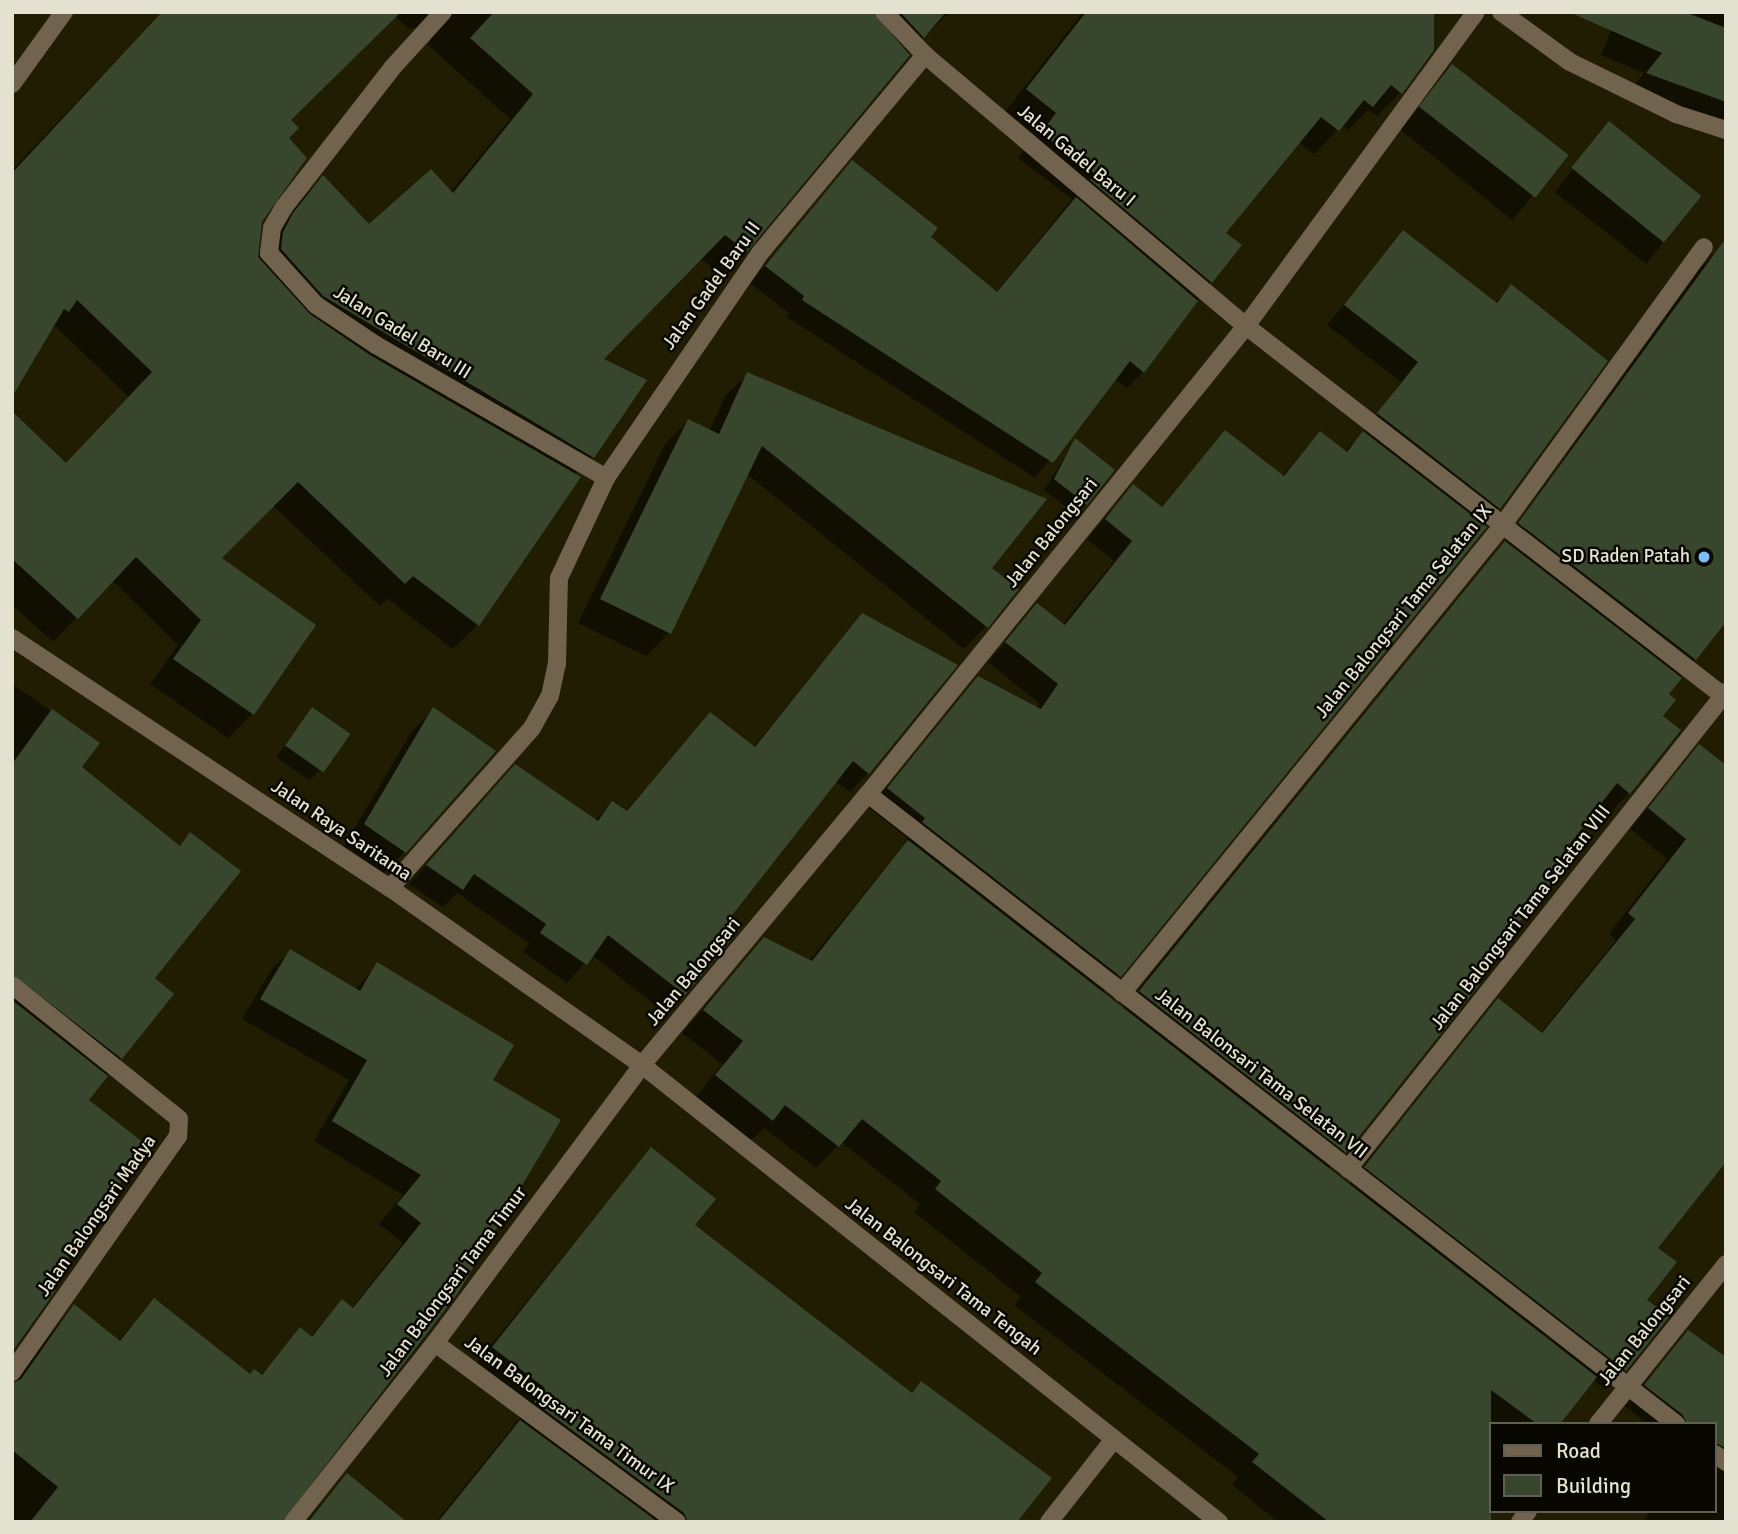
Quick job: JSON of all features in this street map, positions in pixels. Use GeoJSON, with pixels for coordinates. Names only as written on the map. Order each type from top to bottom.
{"type":"FeatureCollection","features":[{"type":"Feature","properties":{"kind":"street"},"geometry":{"type":"LineString","coordinates":[[12,84],[64,12]]}},
{"type":"Feature","properties":{"kind":"street","name":"Jalan Gadel Baru III"},"geometry":{"type":"LineString","coordinates":[[443,12],[393,67],[284,207],[272,228],[269,253],[316,305],[366,338],[606,478]]}},
{"type":"Feature","properties":{"kind":"street","name":"Jalan Gadel Baru I"},"geometry":{"type":"LineString","coordinates":[[884,12],[925,55],[1246,327],[1725,695]]}},
{"type":"Feature","properties":{"kind":"street","name":"Jalan Balongsari"},"geometry":{"type":"LineString","coordinates":[[642,1065],[868,794],[1246,327],[1476,12]]}},
{"type":"Feature","properties":{"kind":"street"},"geometry":{"type":"LineString","coordinates":[[1501,12],[1570,62],[1676,114],[1726,130]]}},
{"type":"Feature","properties":{"kind":"street","name":"Jalan Gadel Baru II"},"geometry":{"type":"LineString","coordinates":[[390,888],[532,728],[550,696],[564,564],[606,478],[760,253],[925,55]]}},
{"type":"Feature","properties":{"kind":"street","name":"Jalan Balongsari Tama Selatan IX"},"geometry":{"type":"LineString","coordinates":[[1122,993],[1502,526],[1704,247]]}},
{"type":"Feature","properties":{"kind":"street","name":"Jalan Raya Saritama"},"geometry":{"type":"LineString","coordinates":[[12,638],[390,888],[642,1065]]}},
{"type":"Feature","properties":{"kind":"street","name":"Jalan Balongsari Tama Selatan VIII"},"geometry":{"type":"LineString","coordinates":[[1348,1169],[1725,695]]}},
{"type":"Feature","properties":{"kind":"street","name":"Jalan Balonsari Tama Selatan VII"},"geometry":{"type":"LineString","coordinates":[[868,794],[1626,1388],[1673,1422]]}},
{"type":"Feature","properties":{"kind":"street","name":"Jalan Balongsari Madya"},"geometry":{"type":"LineString","coordinates":[[12,985],[179,1119],[178,1136],[13,1369]]}},
{"type":"Feature","properties":{"kind":"street","name":"Jalan Balongsari Tama Timur"},"geometry":{"type":"LineString","coordinates":[[293,1522],[435,1343],[642,1065]]}},
{"type":"Feature","properties":{"kind":"street","name":"Jalan Balongsari Tama Tengah"},"geometry":{"type":"LineString","coordinates":[[642,1065],[1219,1522]]}},
{"type":"Feature","properties":{"kind":"street","name":"Jalan Balongsari"},"geometry":{"type":"LineString","coordinates":[[1600,1422],[1726,1264]]}},
{"type":"Feature","properties":{"kind":"street","name":"Jalan Balongsari Tama Timur IX"},"geometry":{"type":"LineString","coordinates":[[435,1343],[677,1522]]}},
{"type":"Feature","properties":{"kind":"street"},"geometry":{"type":"LineString","coordinates":[[1049,1522],[1114,1439]]}},
{"type":"Feature","properties":{"kind":"building"},"geometry":{"type":"Polygon","coordinates":[[[162,12],[401,12],[291,120],[299,128],[289,138],[307,158],[262,222],[258,257],[310,314],[370,355],[581,477],[479,626],[413,576],[405,584],[298,482],[222,558],[316,625],[254,715],[173,659],[201,620],[136,557],[78,619],[12,559],[12,411],[66,463],[152,372],[77,300],[69,312],[64,309],[12,397],[12,173],[162,12]]]}},
{"type":"Feature","properties":{"kind":"building"},"geometry":{"type":"Polygon","coordinates":[[[494,12],[873,12],[910,55],[747,252],[725,235],[604,359],[647,380],[594,458],[323,296],[281,249],[283,232],[293,213],[323,175],[369,224],[431,169],[453,193],[533,94],[470,38],[494,12]]]}},
{"type":"Feature","properties":{"kind":"building"},"geometry":{"type":"Polygon","coordinates":[[[900,12],[946,12],[924,38],[900,12]]]}},
{"type":"Feature","properties":{"kind":"building"},"geometry":{"type":"Polygon","coordinates":[[[1086,12],[1434,12],[1434,50],[1402,94],[1391,85],[1373,107],[1364,100],[1339,131],[1321,117],[1226,233],[1242,245],[1212,283],[1090,180],[1095,174],[1041,133],[1056,113],[1026,89],[1086,12]]]}},
{"type":"Feature","properties":{"kind":"building"},"geometry":{"type":"Polygon","coordinates":[[[1569,12],[1685,12],[1726,28],[1726,102],[1646,73],[1662,53],[1569,12]]]}},
{"type":"Feature","properties":{"kind":"building"},"geometry":{"type":"Polygon","coordinates":[[[1452,64],[1569,155],[1535,198],[1419,107],[1452,64]]]}},
{"type":"Feature","properties":{"kind":"building"},"geometry":{"type":"Polygon","coordinates":[[[1609,121],[1701,196],[1664,243],[1571,168],[1609,121]]]}},
{"type":"Feature","properties":{"kind":"building"},"geometry":{"type":"Polygon","coordinates":[[[852,160],[938,228],[931,237],[997,292],[1076,197],[1198,301],[1144,373],[1130,361],[1053,463],[802,300],[804,296],[765,266],[852,160]]]}},
{"type":"Feature","properties":{"kind":"building"},"geometry":{"type":"Polygon","coordinates":[[[1403,230],[1497,303],[1511,284],[1608,361],[1500,509],[1377,413],[1418,362],[1344,305],[1403,230]]]}},
{"type":"Feature","properties":{"kind":"building"},"geometry":{"type":"Polygon","coordinates":[[[1726,238],[1726,622],[1696,660],[1518,523],[1726,238]]]}},
{"type":"Feature","properties":{"kind":"building"},"geometry":{"type":"Polygon","coordinates":[[[747,372],[1047,499],[992,568],[1019,589],[988,628],[762,446],[671,634],[600,599],[688,419],[719,434],[747,372]]]}},
{"type":"Feature","properties":{"kind":"building"},"geometry":{"type":"Polygon","coordinates":[[[1225,430],[1284,476],[1320,431],[1347,452],[1363,431],[1487,527],[1121,977],[922,822],[925,818],[887,788],[978,676],[1041,709],[1058,684],[1005,642],[1037,603],[1065,625],[1132,541],[1105,519],[1133,484],[1162,507],[1225,430]]]}},
{"type":"Feature","properties":{"kind":"building"},"geometry":{"type":"Polygon","coordinates":[[[1075,438],[1115,470],[1087,505],[1054,479],[1075,438]]]}},
{"type":"Feature","properties":{"kind":"building"},"geometry":{"type":"Polygon","coordinates":[[[1505,541],[1682,678],[1669,694],[1676,700],[1663,716],[1681,730],[1630,794],[1617,783],[1563,853],[1571,860],[1472,978],[1480,984],[1346,1153],[1139,991],[1505,541]]]}},
{"type":"Feature","properties":{"kind":"building"},"geometry":{"type":"Polygon","coordinates":[[[862,613],[958,665],[869,774],[853,761],[729,919],[743,926],[685,995],[608,935],[587,965],[540,933],[546,924],[474,874],[463,890],[426,865],[515,764],[598,821],[612,801],[627,811],[710,712],[755,747],[862,613]]]}},
{"type":"Feature","properties":{"kind":"building"},"geometry":{"type":"Polygon","coordinates":[[[312,707],[351,734],[324,772],[285,746],[312,707]]]}},
{"type":"Feature","properties":{"kind":"building"},"geometry":{"type":"Polygon","coordinates":[[[433,707],[496,751],[406,853],[364,824],[433,707]]]}},
{"type":"Feature","properties":{"kind":"building"},"geometry":{"type":"Polygon","coordinates":[[[52,709],[100,743],[82,767],[180,846],[190,832],[241,871],[155,978],[174,994],[122,1059],[12,974],[12,764],[52,709]]]}},
{"type":"Feature","properties":{"kind":"building"},"geometry":{"type":"Polygon","coordinates":[[[1699,744],[1726,765],[1726,1162],[1658,1248],[1677,1262],[1647,1300],[1670,1316],[1626,1371],[1364,1167],[1498,998],[1542,1033],[1635,919],[1628,913],[1686,839],[1648,808],[1699,744]]]}},
{"type":"Feature","properties":{"kind":"building"},"geometry":{"type":"Polygon","coordinates":[[[908,840],[1597,1377],[1562,1422],[1534,1422],[1491,1390],[1491,1522],[1329,1522],[1252,1462],[1259,1454],[1035,1282],[1042,1273],[935,1189],[941,1181],[862,1119],[839,1147],[785,1105],[773,1121],[715,1075],[743,1041],[703,1010],[764,937],[812,961],[908,840]]]}},
{"type":"Feature","properties":{"kind":"building"},"geometry":{"type":"Polygon","coordinates":[[[290,949],[360,991],[377,962],[514,1045],[493,1080],[561,1120],[458,1293],[282,1522],[30,1522],[58,1487],[12,1450],[12,1383],[21,1379],[74,1304],[120,1341],[154,1298],[250,1374],[254,1369],[262,1375],[300,1327],[312,1337],[342,1299],[353,1308],[421,1223],[397,1204],[421,1175],[332,1121],[367,1060],[260,999],[290,949]]]}},
{"type":"Feature","properties":{"kind":"building"},"geometry":{"type":"Polygon","coordinates":[[[12,1000],[108,1076],[89,1100],[149,1147],[69,1247],[74,1251],[48,1284],[56,1290],[12,1352],[12,1000]]]}},
{"type":"Feature","properties":{"kind":"building"},"geometry":{"type":"Polygon","coordinates":[[[651,1147],[716,1199],[695,1225],[912,1393],[921,1381],[1052,1478],[1017,1522],[688,1522],[684,1513],[534,1402],[545,1388],[492,1347],[651,1147]]]}},
{"type":"Feature","properties":{"kind":"building"},"geometry":{"type":"Polygon","coordinates":[[[1688,1330],[1726,1357],[1726,1448],[1717,1444],[1717,1422],[1686,1422],[1683,1415],[1644,1385],[1688,1330]]]}},
{"type":"Feature","properties":{"kind":"building"},"geometry":{"type":"Polygon","coordinates":[[[520,1420],[658,1522],[438,1522],[520,1420]]]}},
{"type":"Feature","properties":{"kind":"building"},"geometry":{"type":"Polygon","coordinates":[[[347,1473],[407,1522],[308,1522],[347,1473]]]}},
{"type":"Feature","properties":{"kind":"place","name":"SD Raden Patah"},"geometry":{"type":"Point","coordinates":[1704,557]}}]}
